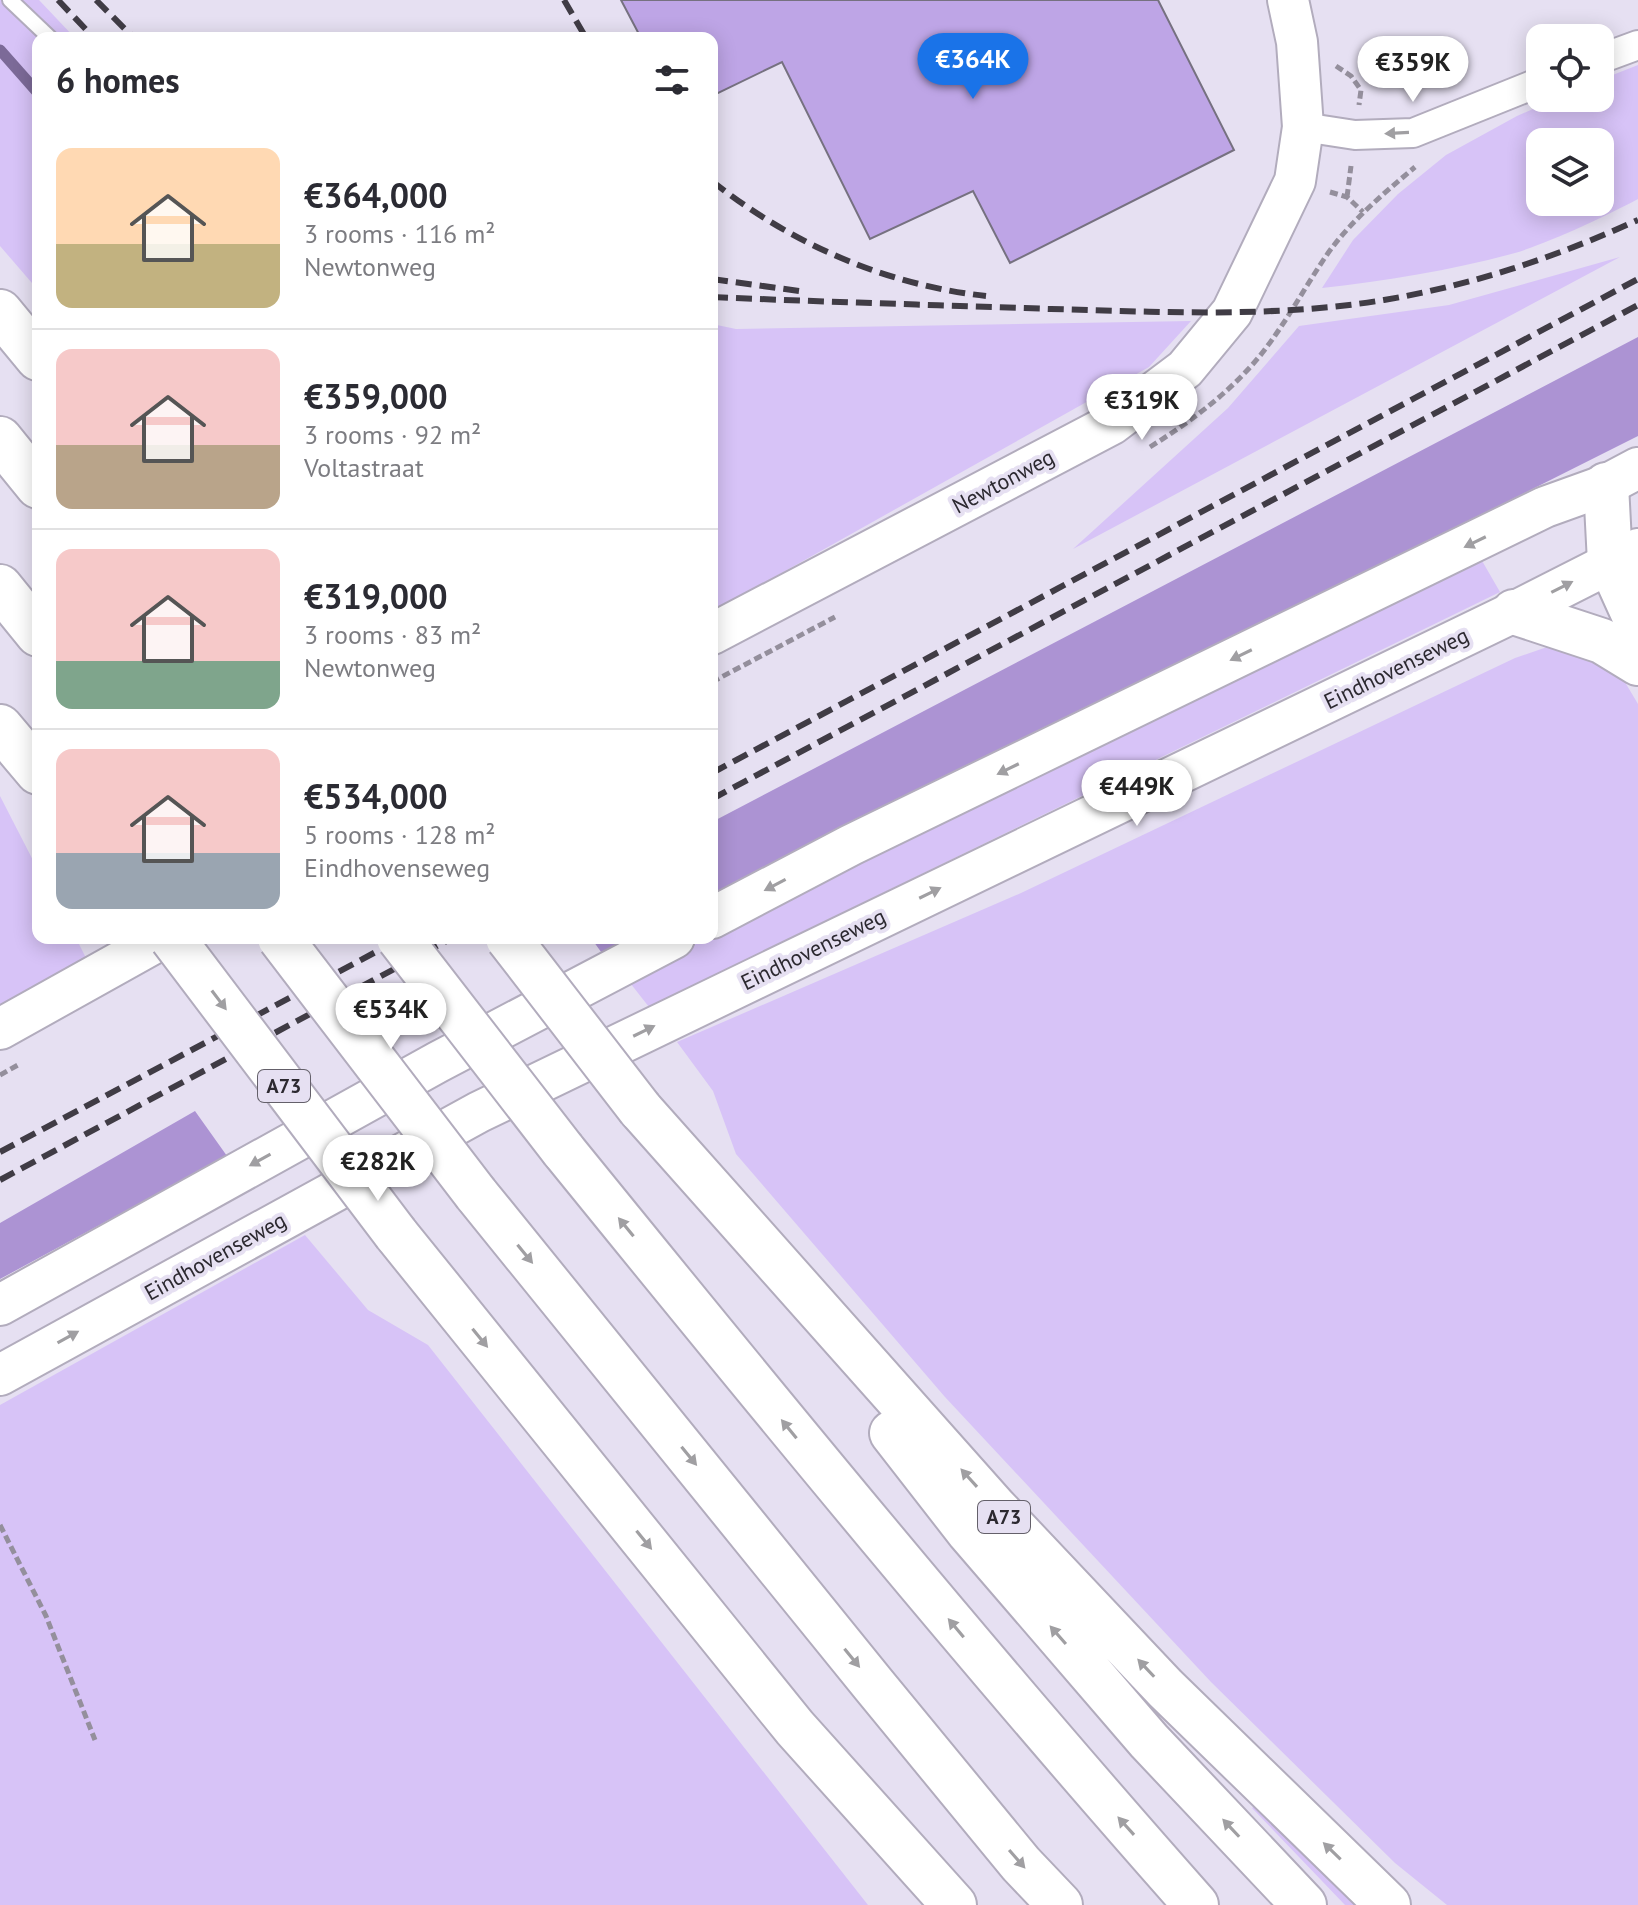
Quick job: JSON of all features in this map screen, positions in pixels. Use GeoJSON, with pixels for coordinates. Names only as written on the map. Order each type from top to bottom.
{"type":"FeatureCollection","features":[{"type":"Feature","properties":{"kind":"highway"},"geometry":{"type":"LineString","coordinates":[[0,312],[32,351]]}},
{"type":"Feature","properties":{"kind":"highway"},"geometry":{"type":"LineString","coordinates":[[0,439],[32,479]]}},
{"type":"Feature","properties":{"kind":"highway"},"geometry":{"type":"LineString","coordinates":[[1622,477],[1638,518]]}},
{"type":"Feature","properties":{"kind":"highway"},"geometry":{"type":"LineString","coordinates":[[1622,477],[1624,555],[1638,624]]}},
{"type":"Feature","properties":{"kind":"highway"},"geometry":{"type":"LineString","coordinates":[[0,587],[32,627]]}},
{"type":"Feature","properties":{"kind":"highway"},"geometry":{"type":"LineString","coordinates":[[1514,612],[1602,641],[1638,663]]}},
{"type":"Feature","properties":{"kind":"highway"},"geometry":{"type":"LineString","coordinates":[[0,727],[32,765]]}},
{"type":"Feature","properties":{"kind":"highway","name":"A73"},"geometry":{"type":"LineString","coordinates":[[177,944],[396,1234],[795,1728],[954,1905]]}},
{"type":"Feature","properties":{"kind":"highway"},"geometry":{"type":"LineString","coordinates":[[285,944],[476,1194],[1021,1864],[1060,1905]]}},
{"type":"Feature","properties":{"kind":"highway"},"geometry":{"type":"LineString","coordinates":[[404,944],[563,1150],[848,1501],[1196,1905]]}},
{"type":"Feature","properties":{"kind":"highway","name":"A73"},"geometry":{"type":"LineString","coordinates":[[513,944],[969,1532],[1149,1741],[1304,1905]]}},
{"type":"Feature","properties":{"kind":"highway","name":"A73"},"geometry":{"type":"LineString","coordinates":[[640,1109],[1015,1530],[1165,1688],[1388,1905]]}},
{"type":"Feature","properties":{"kind":"highway","name":"A73"},"geometry":{"type":"LineString","coordinates":[[795,1728],[916,1905]]}},
{"type":"Feature","properties":{"kind":"main road","name":"Newtonweg"},"geometry":{"type":"LineString","coordinates":[[718,631],[1112,424],[1185,369],[1232,312],[1295,181],[1303,127],[1297,42],[1288,0]]}},
{"type":"Feature","properties":{"kind":"main road"},"geometry":{"type":"LineString","coordinates":[[718,915],[865,838],[1545,507],[1622,477]]}},
{"type":"Feature","properties":{"kind":"main road","name":"Eindhovenseweg"},"geometry":{"type":"LineString","coordinates":[[0,1375],[479,1112],[1514,612],[1624,555]]}},
{"type":"Feature","properties":{"kind":"main road"},"geometry":{"type":"LineString","coordinates":[[0,1029],[152,944]]}},
{"type":"Feature","properties":{"kind":"main road"},"geometry":{"type":"LineString","coordinates":[[0,1305],[438,1062],[663,944]]}},
{"type":"Feature","properties":{"kind":"street"},"geometry":{"type":"LineString","coordinates":[[1614,54],[1638,45]]}},
{"type":"Feature","properties":{"kind":"street"},"geometry":{"type":"LineString","coordinates":[[1303,127],[1355,135],[1413,133],[1526,88]]}},
{"type":"Feature","properties":{"kind":"lane"},"geometry":{"type":"LineString","coordinates":[[10,0],[44,32]]}},
{"type":"Feature","properties":{"kind":"path"},"geometry":{"type":"LineString","coordinates":[[1347,197],[1363,212]]}},
{"type":"Feature","properties":{"kind":"path"},"geometry":{"type":"LineString","coordinates":[[0,1525],[46,1616],[95,1740]]}},
{"type":"Feature","properties":{"kind":"shaded area"},"geometry":{"type":"Polygon","coordinates":[[[0,0],[39,0],[69,32],[32,32],[32,283],[0,246],[0,0]]]}},
{"type":"Feature","properties":{"kind":"shaded area"},"geometry":{"type":"Polygon","coordinates":[[[1638,65],[1638,199],[1614,211],[1614,128],[1526,128],[1526,216],[1603,216],[1515,253],[1419,274],[1322,288],[1353,240],[1398,194],[1446,155],[1526,112],[1614,112],[1614,74],[1638,65]]]}},
{"type":"Feature","properties":{"kind":"shaded area"},"geometry":{"type":"Polygon","coordinates":[[[1620,257],[1073,549],[1228,408],[1299,326],[1449,305],[1620,257]]]}},
{"type":"Feature","properties":{"kind":"shaded area"},"geometry":{"type":"Polygon","coordinates":[[[1191,321],[1149,367],[718,609],[718,325],[736,329],[1191,321]]]}},
{"type":"Feature","properties":{"kind":"shaded area"},"geometry":{"type":"Polygon","coordinates":[[[1638,337],[1638,436],[718,899],[718,819],[1638,337]]]}},
{"type":"Feature","properties":{"kind":"shaded area"},"geometry":{"type":"Polygon","coordinates":[[[1481,559],[1500,592],[649,1007],[627,979],[696,944],[718,944],[718,933],[1004,787],[1481,559]]]}},
{"type":"Feature","properties":{"kind":"shaded area"},"geometry":{"type":"Polygon","coordinates":[[[1550,646],[1610,657],[1638,704],[1638,1905],[1447,1905],[1395,1863],[1211,1682],[945,1397],[736,1154],[713,1091],[677,1042],[1021,893],[1515,658],[1550,646]]]}},
{"type":"Feature","properties":{"kind":"shaded area"},"geometry":{"type":"Polygon","coordinates":[[[0,796],[32,858],[32,944],[79,944],[87,960],[0,1006],[0,796]]]}},
{"type":"Feature","properties":{"kind":"shaded area"},"geometry":{"type":"Polygon","coordinates":[[[595,944],[628,944],[604,956],[595,944]]]}},
{"type":"Feature","properties":{"kind":"shaded area"},"geometry":{"type":"Polygon","coordinates":[[[195,1111],[227,1156],[0,1279],[0,1223],[195,1111]]]}},
{"type":"Feature","properties":{"kind":"shaded area"},"geometry":{"type":"Polygon","coordinates":[[[305,1235],[368,1310],[428,1345],[868,1905],[0,1905],[0,1405],[305,1235]]]}},
{"type":"Feature","properties":{"kind":"shaded area"},"geometry":{"type":"Polygon","coordinates":[[[1261,1801],[1370,1905],[1345,1905],[1252,1808],[1261,1801]]]}},
{"type":"Feature","properties":{"kind":"building"},"geometry":{"type":"Polygon","coordinates":[[[621,0],[1158,0],[1234,150],[1010,263],[973,191],[870,239],[782,62],[718,93],[718,32],[638,32],[621,0]]]}},
{"type":"Feature","properties":{"kind":"waterway"},"geometry":{"type":"LineString","coordinates":[[0,50],[32,86]]}},
{"type":"Feature","properties":{"kind":"railway"},"geometry":{"type":"LineString","coordinates":[[58,0],[88,32]]}},
{"type":"Feature","properties":{"kind":"railway"},"geometry":{"type":"LineString","coordinates":[[96,0],[128,32]]}},
{"type":"Feature","properties":{"kind":"railway"},"geometry":{"type":"LineString","coordinates":[[564,0],[583,32]]}},
{"type":"Feature","properties":{"kind":"railway"},"geometry":{"type":"LineString","coordinates":[[718,186],[774,224],[841,258],[912,282],[986,296]]}},
{"type":"Feature","properties":{"kind":"railway"},"geometry":{"type":"LineString","coordinates":[[718,297],[1134,311],[1260,312],[1343,306],[1417,294],[1482,278],[1545,258],[1638,220]]}},
{"type":"Feature","properties":{"kind":"railway"},"geometry":{"type":"LineString","coordinates":[[718,770],[1638,279]]}},
{"type":"Feature","properties":{"kind":"railway"},"geometry":{"type":"LineString","coordinates":[[718,280],[799,291]]}},
{"type":"Feature","properties":{"kind":"railway"},"geometry":{"type":"LineString","coordinates":[[718,796],[1638,305]]}},
{"type":"Feature","properties":{"kind":"railway"},"geometry":{"type":"LineString","coordinates":[[0,1152],[391,944]]}},
{"type":"Feature","properties":{"kind":"railway"},"geometry":{"type":"LineString","coordinates":[[0,1180],[441,944]]}}]}
